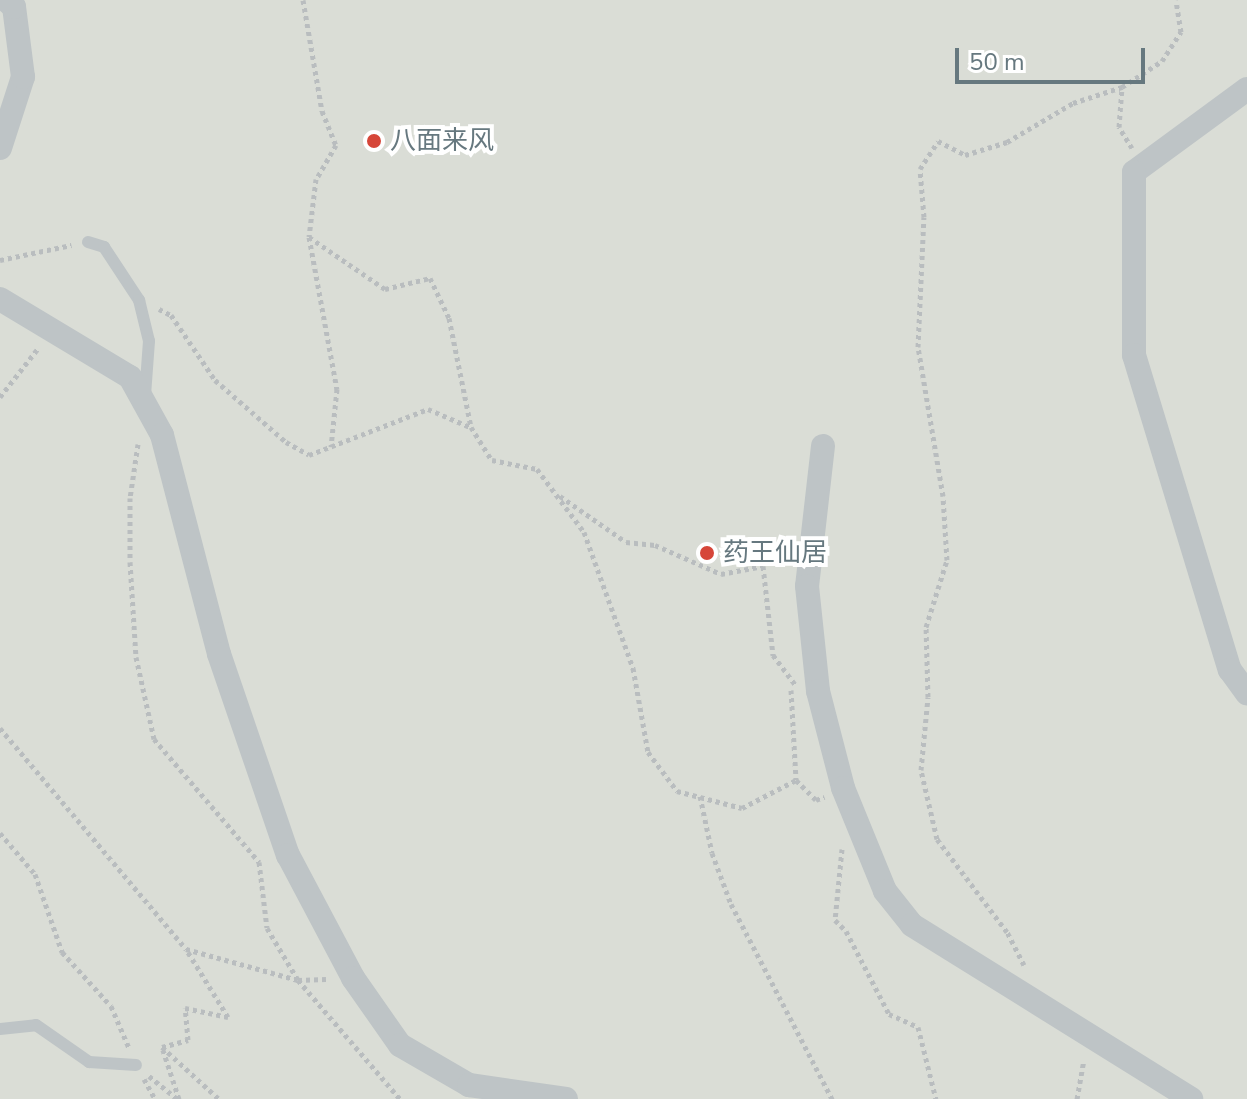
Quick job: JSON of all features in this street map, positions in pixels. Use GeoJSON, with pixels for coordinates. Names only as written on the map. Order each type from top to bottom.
{"type":"FeatureCollection","features":[{"type":"Feature","properties":{"kind":"street"},"geometry":{"type":"LineString","coordinates":[[0,148],[23,77],[14,7],[6,0]]}},
{"type":"Feature","properties":{"kind":"street"},"geometry":{"type":"LineString","coordinates":[[1247,89],[1134,172],[1134,355],[1230,670],[1247,693]]}},
{"type":"Feature","properties":{"kind":"street"},"geometry":{"type":"LineString","coordinates":[[0,299],[130,377],[162,435],[219,654],[288,855],[353,978],[400,1045],[469,1085],[566,1099]]}},
{"type":"Feature","properties":{"kind":"street"},"geometry":{"type":"LineString","coordinates":[[823,446],[807,586],[818,691],[843,788],[885,891],[912,925],[1191,1099]]}},
{"type":"Feature","properties":{"kind":"lane"},"geometry":{"type":"LineString","coordinates":[[88,242],[104,247],[139,300],[149,341],[145,404]]}},
{"type":"Feature","properties":{"kind":"lane"},"geometry":{"type":"LineString","coordinates":[[0,1029],[36,1025],[89,1062],[136,1065]]}},
{"type":"Feature","properties":{"kind":"path"},"geometry":{"type":"LineString","coordinates":[[303,0],[322,111],[336,145],[316,179],[309,237],[337,389],[331,447]]}},
{"type":"Feature","properties":{"kind":"path"},"geometry":{"type":"LineString","coordinates":[[1025,969],[1007,932],[937,839],[921,770],[928,697],[926,627],[947,560],[943,496],[918,347],[924,217],[920,169],[938,141],[965,155],[1007,142],[1073,103],[1122,87],[1162,61],[1181,32],[1176,0]]}},
{"type":"Feature","properties":{"kind":"path"},"geometry":{"type":"LineString","coordinates":[[1122,87],[1119,127],[1143,166]]}},
{"type":"Feature","properties":{"kind":"path"},"geometry":{"type":"LineString","coordinates":[[309,237],[385,289],[430,278],[449,318],[471,427],[492,460],[537,469],[584,532],[633,668],[648,752],[677,791],[742,808],[796,780]]}},
{"type":"Feature","properties":{"kind":"path"},"geometry":{"type":"LineString","coordinates":[[0,260],[88,242]]}},
{"type":"Feature","properties":{"kind":"path"},"geometry":{"type":"LineString","coordinates":[[139,300],[171,315],[215,380],[286,442],[309,455],[428,409],[471,427]]}},
{"type":"Feature","properties":{"kind":"path"},"geometry":{"type":"LineString","coordinates":[[0,397],[53,329]]}},
{"type":"Feature","properties":{"kind":"path"},"geometry":{"type":"LineString","coordinates":[[145,404],[129,522],[136,657],[154,739],[259,862],[267,928],[298,980],[400,1099]]}},
{"type":"Feature","properties":{"kind":"path"},"geometry":{"type":"LineString","coordinates":[[556,493],[626,542],[655,545],[721,574],[763,566],[773,655],[791,685],[796,780],[823,811]]}},
{"type":"Feature","properties":{"kind":"path"},"geometry":{"type":"LineString","coordinates":[[791,685],[818,691]]}},
{"type":"Feature","properties":{"kind":"path"},"geometry":{"type":"LineString","coordinates":[[0,728],[186,949],[228,1017],[185,1008],[188,1040],[162,1047]]}},
{"type":"Feature","properties":{"kind":"path"},"geometry":{"type":"LineString","coordinates":[[816,800],[843,788]]}},
{"type":"Feature","properties":{"kind":"path"},"geometry":{"type":"LineString","coordinates":[[700,796],[712,853],[731,904],[832,1099]]}},
{"type":"Feature","properties":{"kind":"path"},"geometry":{"type":"LineString","coordinates":[[0,833],[35,874],[62,952],[111,1006],[136,1065],[178,1099]]}},
{"type":"Feature","properties":{"kind":"path"},"geometry":{"type":"LineString","coordinates":[[843,842],[835,920],[846,931],[889,1014],[918,1027],[936,1099]]}},
{"type":"Feature","properties":{"kind":"path"},"geometry":{"type":"LineString","coordinates":[[186,949],[298,980],[353,978]]}},
{"type":"Feature","properties":{"kind":"path"},"geometry":{"type":"LineString","coordinates":[[1077,1099],[1090,1034]]}},
{"type":"Feature","properties":{"kind":"path"},"geometry":{"type":"LineString","coordinates":[[162,1047],[178,1099]]}},
{"type":"Feature","properties":{"kind":"path"},"geometry":{"type":"LineString","coordinates":[[162,1047],[219,1099]]}},
{"type":"Feature","properties":{"kind":"shaded area"},"geometry":{"type":"Polygon","coordinates":[[[0,0],[1247,0],[1247,1099],[0,1099],[0,0]]]}},
{"type":"Feature","properties":{"kind":"place","name":"八面来风"},"geometry":{"type":"Point","coordinates":[374,141]}},
{"type":"Feature","properties":{"kind":"place","name":"药王仙居"},"geometry":{"type":"Point","coordinates":[707,553]}}]}
